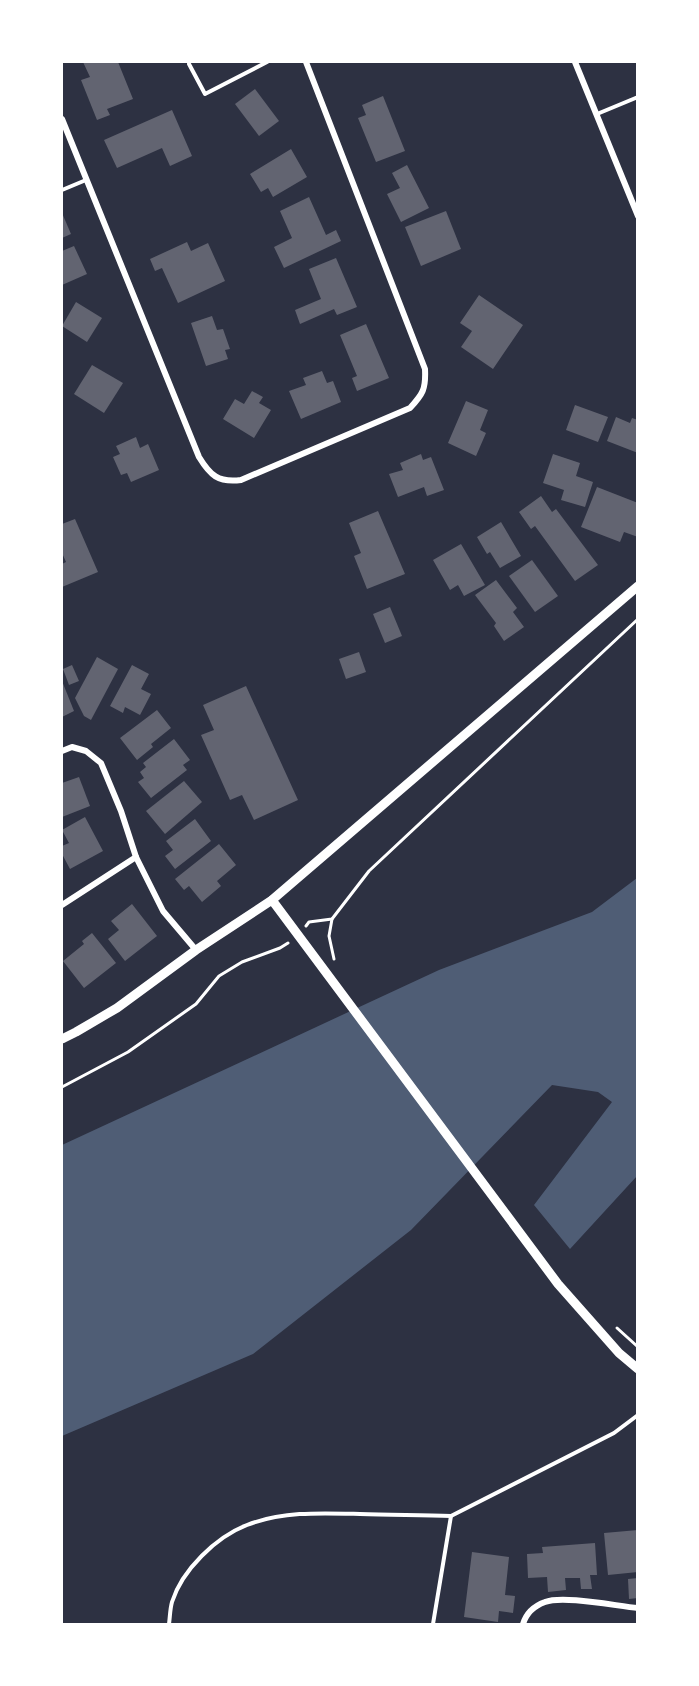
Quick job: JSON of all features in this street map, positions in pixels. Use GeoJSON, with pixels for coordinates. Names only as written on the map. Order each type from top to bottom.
{"type":"FeatureCollection","features":[{"type":"Feature","properties":{"kind":"street"},"geometry":{"type":"LineString","coordinates":[[62,119],[199,456],[208,471],[217,478],[229,482],[241,480],[410,408],[422,395],[425,384],[425,369],[306,62]]}},
{"type":"Feature","properties":{"kind":"street"},"geometry":{"type":"LineString","coordinates":[[575,62],[638,216]]}},
{"type":"Feature","properties":{"kind":"street"},"geometry":{"type":"LineString","coordinates":[[62,1039],[117,1008],[196,950],[272,900],[638,586]]}},
{"type":"Feature","properties":{"kind":"street"},"geometry":{"type":"LineString","coordinates":[[62,750],[72,747],[86,751],[101,762],[121,811],[136,857],[163,911],[196,950]]}},
{"type":"Feature","properties":{"kind":"street"},"geometry":{"type":"LineString","coordinates":[[62,905],[136,857]]}},
{"type":"Feature","properties":{"kind":"street"},"geometry":{"type":"LineString","coordinates":[[272,900],[558,1284],[620,1353],[638,1369]]}},
{"type":"Feature","properties":{"kind":"street"},"geometry":{"type":"LineString","coordinates":[[523,1624],[532,1609],[546,1602],[571,1600],[638,1608]]}},
{"type":"Feature","properties":{"kind":"lane"},"geometry":{"type":"LineString","coordinates":[[189,64],[205,94],[267,62]]}},
{"type":"Feature","properties":{"kind":"lane"},"geometry":{"type":"LineString","coordinates":[[596,114],[638,97]]}},
{"type":"Feature","properties":{"kind":"lane"},"geometry":{"type":"LineString","coordinates":[[62,190],[86,180]]}},
{"type":"Feature","properties":{"kind":"lane"},"geometry":{"type":"LineString","coordinates":[[169,1624],[172,1602],[185,1576],[218,1541],[245,1526],[304,1513],[451,1516],[614,1433],[638,1415]]}},
{"type":"Feature","properties":{"kind":"lane"},"geometry":{"type":"LineString","coordinates":[[433,1624],[451,1516]]}},
{"type":"Feature","properties":{"kind":"path"},"geometry":{"type":"LineString","coordinates":[[62,1087],[128,1052],[196,1004],[219,976],[242,962],[280,948],[298,935],[309,922],[332,919],[369,871],[638,619]]}},
{"type":"Feature","properties":{"kind":"water"},"geometry":{"type":"Polygon","coordinates":[[[637,878],[637,1176],[570,1249],[534,1205],[612,1102],[598,1092],[552,1085],[411,1230],[253,1354],[62,1436],[62,1145],[439,970],[592,912],[637,878]]]}},
{"type":"Feature","properties":{"kind":"building"},"geometry":{"type":"Polygon","coordinates":[[[83,62],[118,62],[133,99],[107,109],[110,115],[97,120],[81,80],[90,77],[83,62]]]}},
{"type":"Feature","properties":{"kind":"building"},"geometry":{"type":"Polygon","coordinates":[[[255,89],[279,121],[259,136],[235,104],[255,89]]]}},
{"type":"Feature","properties":{"kind":"building"},"geometry":{"type":"Polygon","coordinates":[[[383,96],[405,151],[376,162],[358,118],[366,115],[362,105],[383,96]]]}},
{"type":"Feature","properties":{"kind":"building"},"geometry":{"type":"Polygon","coordinates":[[[172,110],[192,156],[170,166],[162,148],[117,168],[104,140],[172,110]]]}},
{"type":"Feature","properties":{"kind":"building"},"geometry":{"type":"Polygon","coordinates":[[[291,149],[307,177],[273,197],[268,188],[261,192],[250,174],[291,149]]]}},
{"type":"Feature","properties":{"kind":"building"},"geometry":{"type":"Polygon","coordinates":[[[407,165],[429,208],[401,222],[387,194],[400,188],[392,173],[407,165]]]}},
{"type":"Feature","properties":{"kind":"building"},"geometry":{"type":"Polygon","coordinates":[[[309,197],[326,235],[336,230],[341,241],[284,268],[274,247],[292,238],[280,211],[309,197]]]}},
{"type":"Feature","properties":{"kind":"building"},"geometry":{"type":"Polygon","coordinates":[[[446,211],[461,249],[421,266],[405,227],[446,211]]]}},
{"type":"Feature","properties":{"kind":"building"},"geometry":{"type":"Polygon","coordinates":[[[62,213],[71,234],[62,238],[62,213]]]}},
{"type":"Feature","properties":{"kind":"building"},"geometry":{"type":"Polygon","coordinates":[[[187,242],[191,251],[208,243],[225,281],[178,303],[162,268],[155,271],[150,259],[187,242]]]}},
{"type":"Feature","properties":{"kind":"building"},"geometry":{"type":"Polygon","coordinates":[[[74,246],[87,274],[62,285],[62,251],[74,246]]]}},
{"type":"Feature","properties":{"kind":"building"},"geometry":{"type":"Polygon","coordinates":[[[336,258],[357,307],[337,315],[334,309],[300,324],[295,310],[321,299],[309,269],[336,258]]]}},
{"type":"Feature","properties":{"kind":"building"},"geometry":{"type":"Polygon","coordinates":[[[479,295],[523,325],[493,369],[461,347],[472,331],[460,323],[479,295]]]}},
{"type":"Feature","properties":{"kind":"building"},"geometry":{"type":"Polygon","coordinates":[[[76,302],[102,318],[87,342],[62,326],[76,302]]]}},
{"type":"Feature","properties":{"kind":"building"},"geometry":{"type":"Polygon","coordinates":[[[212,316],[217,330],[223,329],[230,349],[225,350],[228,359],[206,366],[191,323],[212,316]]]}},
{"type":"Feature","properties":{"kind":"building"},"geometry":{"type":"Polygon","coordinates":[[[366,324],[389,378],[357,391],[352,378],[357,376],[340,335],[366,324]]]}},
{"type":"Feature","properties":{"kind":"building"},"geometry":{"type":"Polygon","coordinates":[[[92,365],[123,383],[104,413],[74,394],[92,365]]]}},
{"type":"Feature","properties":{"kind":"building"},"geometry":{"type":"Polygon","coordinates":[[[322,371],[327,383],[333,381],[341,402],[301,419],[289,391],[306,385],[303,378],[322,371]]]}},
{"type":"Feature","properties":{"kind":"building"},"geometry":{"type":"Polygon","coordinates":[[[252,391],[263,397],[259,403],[271,410],[254,438],[223,419],[235,399],[244,404],[252,391]]]}},
{"type":"Feature","properties":{"kind":"building"},"geometry":{"type":"Polygon","coordinates":[[[466,401],[488,410],[480,430],[486,433],[476,456],[448,443],[466,401]]]}},
{"type":"Feature","properties":{"kind":"building"},"geometry":{"type":"Polygon","coordinates":[[[575,405],[608,417],[598,442],[566,430],[575,405]]]}},
{"type":"Feature","properties":{"kind":"building"},"geometry":{"type":"Polygon","coordinates":[[[616,417],[630,423],[632,418],[638,420],[638,453],[607,441],[616,417]]]}},
{"type":"Feature","properties":{"kind":"building"},"geometry":{"type":"Polygon","coordinates":[[[136,437],[140,448],[148,444],[159,470],[131,482],[127,473],[121,475],[113,457],[120,454],[116,446],[136,437]]]}},
{"type":"Feature","properties":{"kind":"building"},"geometry":{"type":"Polygon","coordinates":[[[421,454],[423,460],[431,457],[444,490],[427,496],[424,487],[398,497],[389,474],[403,470],[400,463],[421,454]]]}},
{"type":"Feature","properties":{"kind":"building"},"geometry":{"type":"Polygon","coordinates":[[[553,454],[580,463],[576,476],[593,482],[585,507],[561,500],[564,490],[543,483],[553,454]]]}},
{"type":"Feature","properties":{"kind":"building"},"geometry":{"type":"Polygon","coordinates":[[[597,487],[638,503],[638,537],[624,532],[620,542],[581,527],[597,487]]]}},
{"type":"Feature","properties":{"kind":"building"},"geometry":{"type":"Polygon","coordinates":[[[541,496],[552,512],[556,509],[598,565],[575,581],[535,526],[531,529],[519,512],[541,496]]]}},
{"type":"Feature","properties":{"kind":"building"},"geometry":{"type":"Polygon","coordinates":[[[378,511],[405,574],[367,589],[354,556],[361,553],[349,523],[378,511]]]}},
{"type":"Feature","properties":{"kind":"building"},"geometry":{"type":"Polygon","coordinates":[[[75,519],[98,572],[62,587],[62,564],[66,562],[62,553],[62,524],[75,519]]]}},
{"type":"Feature","properties":{"kind":"building"},"geometry":{"type":"Polygon","coordinates":[[[501,522],[521,556],[500,568],[490,552],[487,554],[477,537],[501,522]]]}},
{"type":"Feature","properties":{"kind":"building"},"geometry":{"type":"Polygon","coordinates":[[[461,544],[485,585],[464,596],[458,585],[450,590],[433,560],[461,544]]]}},
{"type":"Feature","properties":{"kind":"building"},"geometry":{"type":"Polygon","coordinates":[[[532,560],[558,596],[535,612],[509,576],[532,560]]]}},
{"type":"Feature","properties":{"kind":"building"},"geometry":{"type":"Polygon","coordinates":[[[496,580],[517,608],[513,612],[524,627],[504,641],[494,626],[496,623],[475,595],[496,580]]]}},
{"type":"Feature","properties":{"kind":"building"},"geometry":{"type":"Polygon","coordinates":[[[390,607],[402,636],[385,643],[373,614],[390,607]]]}},
{"type":"Feature","properties":{"kind":"building"},"geometry":{"type":"Polygon","coordinates":[[[359,652],[366,672],[346,679],[339,659],[359,652]]]}},
{"type":"Feature","properties":{"kind":"building"},"geometry":{"type":"Polygon","coordinates":[[[97,657],[118,669],[91,720],[84,716],[75,698],[97,657]]]}},
{"type":"Feature","properties":{"kind":"building"},"geometry":{"type":"Polygon","coordinates":[[[72,665],[79,681],[69,685],[63,669],[72,665]]]}},
{"type":"Feature","properties":{"kind":"building"},"geometry":{"type":"Polygon","coordinates":[[[132,665],[149,674],[141,689],[151,694],[140,715],[125,707],[123,713],[110,706],[132,665]]]}},
{"type":"Feature","properties":{"kind":"building"},"geometry":{"type":"Polygon","coordinates":[[[62,681],[74,711],[62,717],[62,681]]]}},
{"type":"Feature","properties":{"kind":"building"},"geometry":{"type":"Polygon","coordinates":[[[246,686],[298,800],[254,820],[242,795],[230,800],[201,735],[214,730],[203,705],[246,686]]]}},
{"type":"Feature","properties":{"kind":"building"},"geometry":{"type":"Polygon","coordinates":[[[157,710],[171,728],[151,744],[153,747],[137,760],[120,738],[157,710]]]}},
{"type":"Feature","properties":{"kind":"building"},"geometry":{"type":"Polygon","coordinates":[[[174,739],[190,760],[183,765],[187,770],[151,798],[138,782],[144,778],[140,772],[146,767],[143,763],[174,739]]]}},
{"type":"Feature","properties":{"kind":"building"},"geometry":{"type":"Polygon","coordinates":[[[79,777],[90,806],[62,817],[62,783],[79,777]]]}},
{"type":"Feature","properties":{"kind":"building"},"geometry":{"type":"Polygon","coordinates":[[[184,781],[202,802],[165,834],[146,811],[184,781]]]}},
{"type":"Feature","properties":{"kind":"building"},"geometry":{"type":"Polygon","coordinates":[[[85,817],[103,851],[70,869],[62,854],[62,846],[69,843],[62,830],[85,817]]]}},
{"type":"Feature","properties":{"kind":"building"},"geometry":{"type":"Polygon","coordinates":[[[195,819],[211,841],[175,869],[165,856],[173,850],[166,841],[195,819]]]}},
{"type":"Feature","properties":{"kind":"building"},"geometry":{"type":"Polygon","coordinates":[[[219,844],[236,865],[217,881],[221,886],[202,902],[189,886],[184,890],[175,879],[219,844]]]}},
{"type":"Feature","properties":{"kind":"building"},"geometry":{"type":"Polygon","coordinates":[[[132,904],[157,936],[125,961],[108,939],[119,930],[111,921],[132,904]]]}},
{"type":"Feature","properties":{"kind":"building"},"geometry":{"type":"Polygon","coordinates":[[[92,933],[116,963],[84,988],[63,961],[84,944],[82,941],[92,933]]]}},
{"type":"Feature","properties":{"kind":"building"},"geometry":{"type":"Polygon","coordinates":[[[638,1530],[638,1572],[608,1575],[604,1533],[638,1530]]]}},
{"type":"Feature","properties":{"kind":"building"},"geometry":{"type":"Polygon","coordinates":[[[595,1543],[597,1575],[590,1575],[592,1589],[581,1589],[580,1578],[565,1578],[566,1590],[548,1592],[547,1577],[528,1578],[527,1554],[543,1553],[542,1547],[595,1543]]]}},
{"type":"Feature","properties":{"kind":"building"},"geometry":{"type":"Polygon","coordinates":[[[472,1552],[509,1557],[505,1595],[515,1596],[513,1613],[499,1611],[498,1622],[464,1617],[472,1552]]]}},
{"type":"Feature","properties":{"kind":"building"},"geometry":{"type":"Polygon","coordinates":[[[638,1578],[638,1598],[629,1599],[628,1579],[638,1578]]]}}]}
